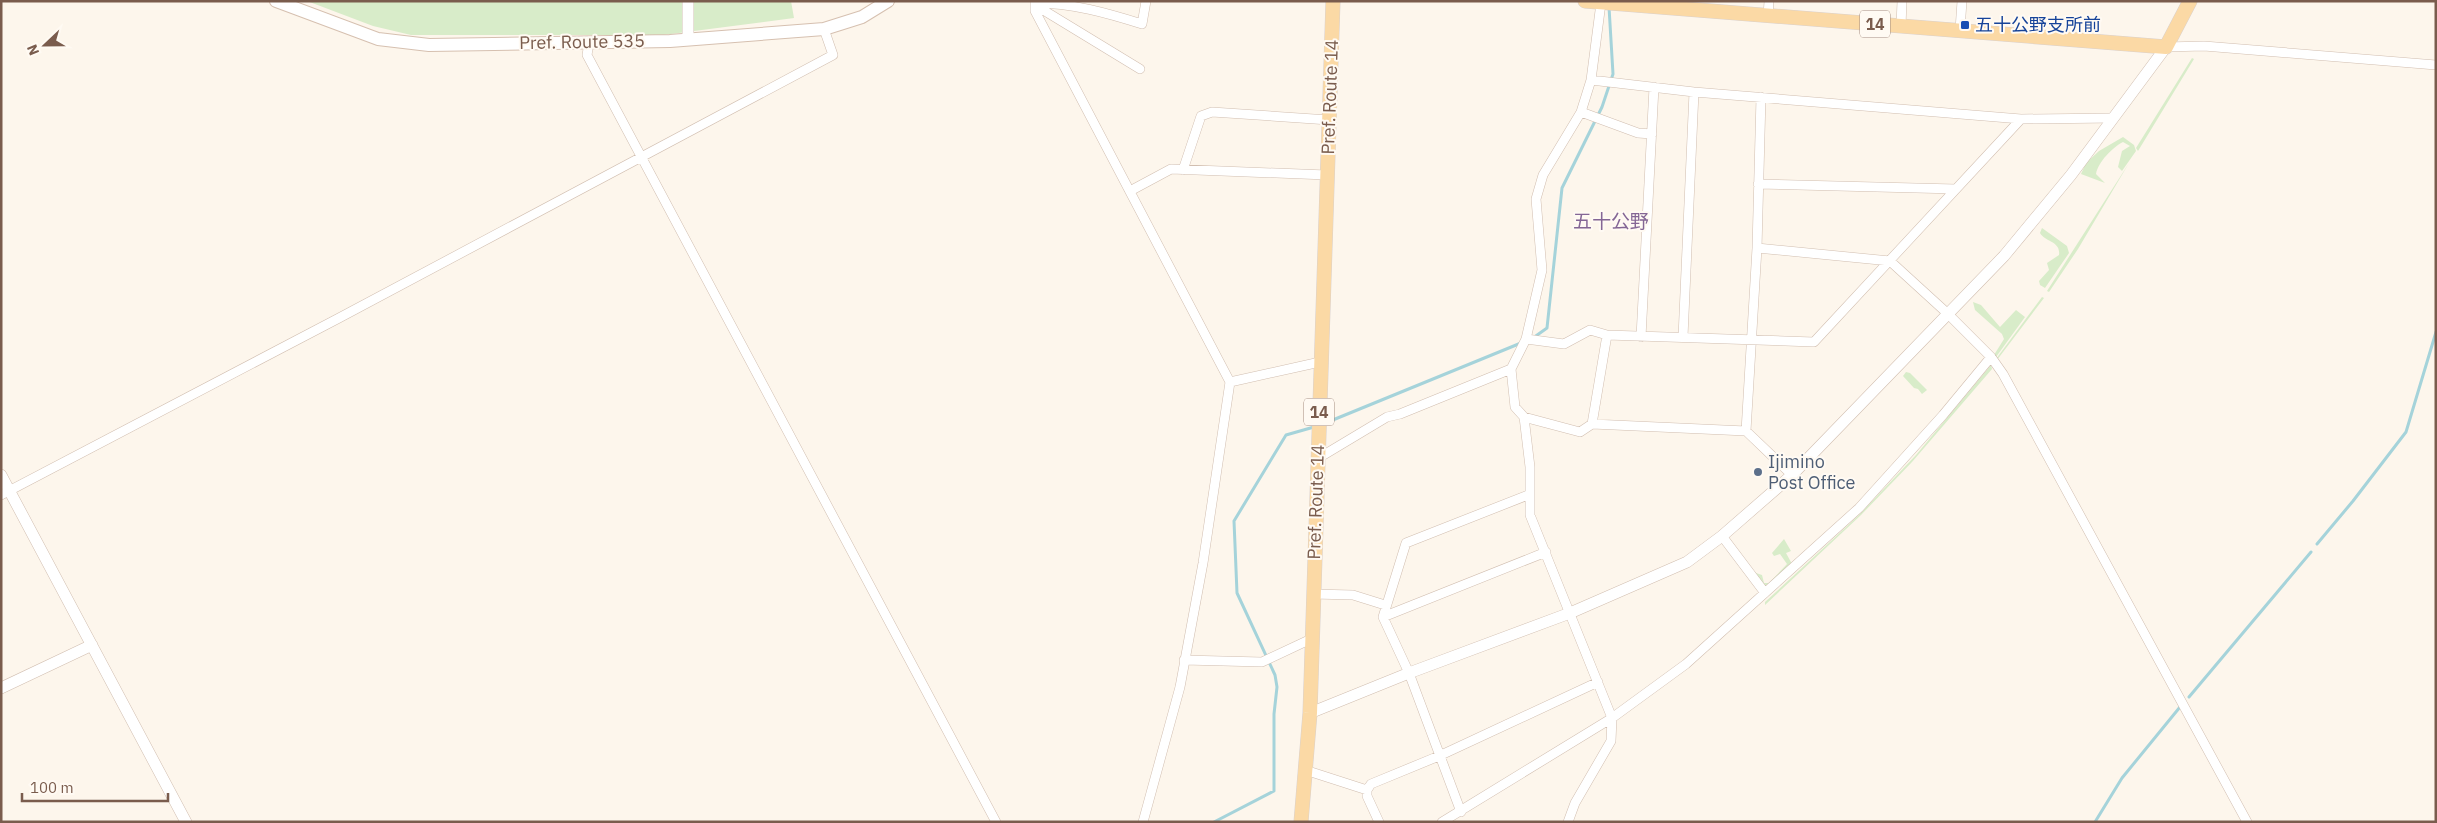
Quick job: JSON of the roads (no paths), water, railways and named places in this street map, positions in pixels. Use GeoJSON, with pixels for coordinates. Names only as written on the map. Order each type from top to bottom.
{"type":"FeatureCollection","features":[{"type":"Feature","properties":{"kind":"main road","name":"Pref. Route 535"},"geometry":{"type":"LineString","coordinates":[[276,1],[378,39],[429,45],[589,44],[824,29],[862,17],[888,1]]}},
{"type":"Feature","properties":{"kind":"main road","name":"Pref. Route 14"},"geometry":{"type":"LineString","coordinates":[[1301,822],[1310,714],[1333,1]]}},
{"type":"Feature","properties":{"kind":"main road","name":"14"},"geometry":{"type":"LineString","coordinates":[[1585,1],[2166,47]]}},
{"type":"Feature","properties":{"kind":"main road"},"geometry":{"type":"LineString","coordinates":[[2166,47],[2190,1]]}},
{"type":"Feature","properties":{"kind":"street"},"geometry":{"type":"LineString","coordinates":[[688,1],[688,39]]}},
{"type":"Feature","properties":{"kind":"street"},"geometry":{"type":"LineString","coordinates":[[1035,3],[1054,3],[1097,10],[1142,24],[1146,1]]}},
{"type":"Feature","properties":{"kind":"street"},"geometry":{"type":"LineString","coordinates":[[1768,16],[1769,1]]}},
{"type":"Feature","properties":{"kind":"street"},"geometry":{"type":"LineString","coordinates":[[1901,26],[1902,1]]}},
{"type":"Feature","properties":{"kind":"street"},"geometry":{"type":"LineString","coordinates":[[1960,30],[1962,1]]}},
{"type":"Feature","properties":{"kind":"street"},"geometry":{"type":"LineString","coordinates":[[1035,3],[1140,69]]}},
{"type":"Feature","properties":{"kind":"street"},"geometry":{"type":"LineString","coordinates":[[1035,3],[1035,11],[1230,382],[1203,563],[1180,687],[1143,822]]}},
{"type":"Feature","properties":{"kind":"street"},"geometry":{"type":"LineString","coordinates":[[1601,3],[1591,80],[1581,112],[1543,175],[1536,199],[1542,270],[1526,338],[1511,369],[1515,407],[1524,417],[1580,432],[1592,424],[1746,431],[1792,475]]}},
{"type":"Feature","properties":{"kind":"street"},"geometry":{"type":"LineString","coordinates":[[6,493],[833,55],[824,29]]}},
{"type":"Feature","properties":{"kind":"street"},"geometry":{"type":"LineString","coordinates":[[589,44],[588,55],[996,822]]}},
{"type":"Feature","properties":{"kind":"street"},"geometry":{"type":"LineString","coordinates":[[1310,714],[1409,673],[1570,613],[1687,562],[1722,536],[1792,475],[2004,256],[2071,175],[2166,47],[2204,46],[2436,64]]}},
{"type":"Feature","properties":{"kind":"street"},"geometry":{"type":"LineString","coordinates":[[1591,80],[1694,92],[2021,118],[2113,118]]}},
{"type":"Feature","properties":{"kind":"street"},"geometry":{"type":"LineString","coordinates":[[1641,337],[1654,87]]}},
{"type":"Feature","properties":{"kind":"street"},"geometry":{"type":"LineString","coordinates":[[1683,338],[1694,92]]}},
{"type":"Feature","properties":{"kind":"street"},"geometry":{"type":"LineString","coordinates":[[1746,431],[1757,248],[1761,97]]}},
{"type":"Feature","properties":{"kind":"street"},"geometry":{"type":"LineString","coordinates":[[1183,170],[1201,116],[1212,112],[1329,120]]}},
{"type":"Feature","properties":{"kind":"street"},"geometry":{"type":"LineString","coordinates":[[1581,112],[1638,133],[1652,134]]}},
{"type":"Feature","properties":{"kind":"street"},"geometry":{"type":"LineString","coordinates":[[1526,338],[1564,344],[1590,330],[1606,335],[1641,337],[1814,342],[2021,118]]}},
{"type":"Feature","properties":{"kind":"street"},"geometry":{"type":"LineString","coordinates":[[1130,192],[1171,169],[1327,175]]}},
{"type":"Feature","properties":{"kind":"street"},"geometry":{"type":"LineString","coordinates":[[1758,184],[1956,188]]}},
{"type":"Feature","properties":{"kind":"street"},"geometry":{"type":"LineString","coordinates":[[1757,248],[1890,261],[1947,313],[1991,357],[2004,374],[2076,504],[2247,822]]}},
{"type":"Feature","properties":{"kind":"street"},"geometry":{"type":"LineString","coordinates":[[1592,424],[1606,335]]}},
{"type":"Feature","properties":{"kind":"street"},"geometry":{"type":"LineString","coordinates":[[1442,822],[1612,718],[1686,664],[1859,508],[1943,415],[1991,357]]}},
{"type":"Feature","properties":{"kind":"street"},"geometry":{"type":"LineString","coordinates":[[1230,382],[1320,362]]}},
{"type":"Feature","properties":{"kind":"street"},"geometry":{"type":"LineString","coordinates":[[1318,459],[1387,417],[1400,414],[1511,369]]}},
{"type":"Feature","properties":{"kind":"street"},"geometry":{"type":"LineString","coordinates":[[1524,417],[1530,467],[1528,495],[1530,515],[1612,718],[1611,741],[1575,803],[1568,822]]}},
{"type":"Feature","properties":{"kind":"street"},"geometry":{"type":"LineString","coordinates":[[1,475],[6,493],[92,645],[186,822]]}},
{"type":"Feature","properties":{"kind":"street"},"geometry":{"type":"LineString","coordinates":[[1461,812],[1409,673],[1383,616],[1385,605],[1406,543],[1528,495]]}},
{"type":"Feature","properties":{"kind":"street"},"geometry":{"type":"LineString","coordinates":[[1722,536],[1765,593]]}},
{"type":"Feature","properties":{"kind":"street"},"geometry":{"type":"LineString","coordinates":[[1383,616],[1546,552]]}},
{"type":"Feature","properties":{"kind":"street"},"geometry":{"type":"LineString","coordinates":[[1313,594],[1354,595],[1385,605]]}},
{"type":"Feature","properties":{"kind":"street"},"geometry":{"type":"LineString","coordinates":[[1184,660],[1262,662],[1311,639]]}},
{"type":"Feature","properties":{"kind":"street"},"geometry":{"type":"LineString","coordinates":[[1,688],[92,645]]}},
{"type":"Feature","properties":{"kind":"street"},"geometry":{"type":"LineString","coordinates":[[1367,790],[1371,784],[1439,756],[1598,682]]}},
{"type":"Feature","properties":{"kind":"street"},"geometry":{"type":"LineString","coordinates":[[1305,770],[1367,790]]}},
{"type":"Feature","properties":{"kind":"street"},"geometry":{"type":"LineString","coordinates":[[1367,790],[1379,822]]}},
{"type":"Feature","properties":{"kind":"waterway"},"geometry":{"type":"LineString","coordinates":[[1533,338],[1547,328],[1562,188],[1602,107],[1613,74],[1609,7]]}},
{"type":"Feature","properties":{"kind":"waterway"},"geometry":{"type":"LineString","coordinates":[[2317,544],[2406,432],[2436,332]]}},
{"type":"Feature","properties":{"kind":"waterway"},"geometry":{"type":"LineString","coordinates":[[1323,424],[1521,343]]}},
{"type":"Feature","properties":{"kind":"waterway"},"geometry":{"type":"LineString","coordinates":[[1214,822],[1274,791],[1274,714],[1277,687],[1275,675],[1237,593],[1234,521],[1286,435],[1314,427]]}},
{"type":"Feature","properties":{"kind":"waterway"},"geometry":{"type":"LineString","coordinates":[[2189,697],[2311,552]]}},
{"type":"Feature","properties":{"kind":"waterway"},"geometry":{"type":"LineString","coordinates":[[2095,822],[2122,778],[2180,707]]}},
{"type":"Feature","properties":{"kind":"place","name":"五十公野支所前"},"geometry":{"type":"Point","coordinates":[1965,25]}},
{"type":"Feature","properties":{"kind":"place","name":"Ijimino Post Office"},"geometry":{"type":"Point","coordinates":[1758,472]}},
{"type":"Feature","properties":{"kind":"district","name":"五十公野"},"geometry":{"type":"Point","coordinates":[1611,221]}}]}
